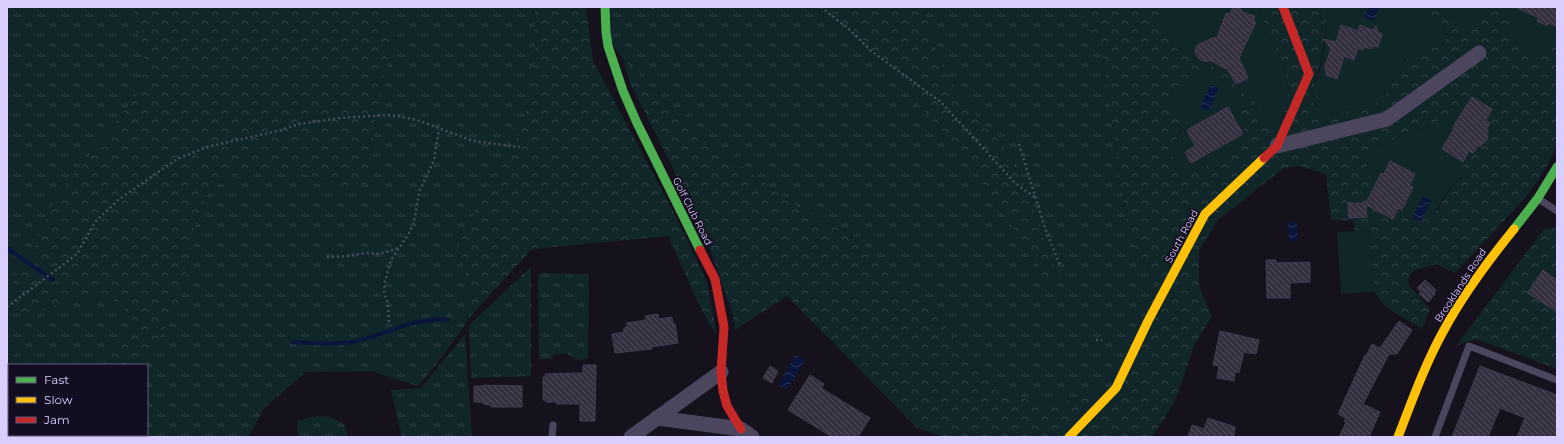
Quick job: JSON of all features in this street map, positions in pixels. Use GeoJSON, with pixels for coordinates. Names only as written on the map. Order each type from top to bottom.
{"type":"FeatureCollection","features":[{"type":"Feature","properties":{"kind":"street","name":"Golf Club Road"},"geometry":{"type":"LineString","coordinates":[[605,7],[606,35],[614,65],[625,96],[636,123],[715,279],[724,327],[721,372],[723,391],[727,406],[746,433]]}},
{"type":"Feature","properties":{"kind":"street","name":"South Road"},"geometry":{"type":"LineString","coordinates":[[1069,437],[1116,388],[1148,321],[1205,214],[1277,146],[1309,74],[1283,7]]}},
{"type":"Feature","properties":{"kind":"street"},"geometry":{"type":"LineString","coordinates":[[1277,146],[1387,119],[1479,53]]}},
{"type":"Feature","properties":{"kind":"street","name":"Brooklands Road"},"geometry":{"type":"LineString","coordinates":[[1398,437],[1426,366],[1456,308],[1481,270],[1538,198],[1557,167]]}},
{"type":"Feature","properties":{"kind":"street"},"geometry":{"type":"LineString","coordinates":[[631,437],[721,372]]}},
{"type":"Feature","properties":{"kind":"street"},"geometry":{"type":"LineString","coordinates":[[657,418],[746,433]]}},
{"type":"Feature","properties":{"kind":"lane"},"geometry":{"type":"LineString","coordinates":[[1538,198],[1557,212]]}},
{"type":"Feature","properties":{"kind":"lane"},"geometry":{"type":"LineString","coordinates":[[1435,437],[1469,346],[1557,380]]}},
{"type":"Feature","properties":{"kind":"lane"},"geometry":{"type":"LineString","coordinates":[[552,437],[553,425]]}},
{"type":"Feature","properties":{"kind":"path"},"geometry":{"type":"LineString","coordinates":[[652,7],[655,10]]}},
{"type":"Feature","properties":{"kind":"path"},"geometry":{"type":"LineString","coordinates":[[821,7],[850,30],[871,51],[941,102],[1015,182],[1036,198]]}},
{"type":"Feature","properties":{"kind":"path"},"geometry":{"type":"LineString","coordinates":[[7,307],[77,254],[95,222],[118,200],[169,164],[185,155],[207,147],[282,130],[298,124],[340,118],[388,115],[399,116],[473,141],[520,147]]}},
{"type":"Feature","properties":{"kind":"path"},"geometry":{"type":"LineString","coordinates":[[389,322],[388,304],[384,293],[385,281],[391,260],[412,230],[419,192],[434,160],[439,129]]}},
{"type":"Feature","properties":{"kind":"path"},"geometry":{"type":"LineString","coordinates":[[1019,144],[1046,231],[1060,265]]}},
{"type":"Feature","properties":{"kind":"path"},"geometry":{"type":"LineString","coordinates":[[327,257],[366,253],[380,254],[399,248]]}},
{"type":"Feature","properties":{"kind":"path"},"geometry":{"type":"LineString","coordinates":[[1096,340],[1102,340]]}},
{"type":"Feature","properties":{"kind":"green space"},"geometry":{"type":"Polygon","coordinates":[[[7,7],[134,7],[134,20],[146,65],[136,96],[56,197],[31,254],[14,277],[26,316],[47,309],[69,299],[107,298],[122,305],[133,320],[116,349],[96,364],[18,364],[7,359],[7,7]]]}},
{"type":"Feature","properties":{"kind":"green space"},"geometry":{"type":"Polygon","coordinates":[[[134,7],[390,7],[393,43],[379,94],[372,147],[372,171],[365,184],[358,190],[339,191],[319,179],[295,171],[263,171],[234,176],[214,187],[206,196],[195,225],[192,249],[177,308],[143,364],[96,364],[117,346],[133,320],[122,305],[107,298],[69,299],[47,309],[26,316],[15,308],[12,296],[14,277],[31,254],[56,197],[136,96],[146,65],[134,20],[134,7]]]}},
{"type":"Feature","properties":{"kind":"green space"},"geometry":{"type":"Polygon","coordinates":[[[390,7],[535,7],[535,81],[519,135],[495,168],[459,245],[474,312],[436,365],[418,386],[371,371],[306,372],[264,408],[248,437],[94,437],[148,436],[148,364],[143,364],[177,308],[192,250],[195,225],[206,196],[214,187],[234,176],[263,171],[295,171],[319,179],[339,191],[372,171],[372,147],[379,94],[393,43],[390,7]]]}},
{"type":"Feature","properties":{"kind":"green space"},"geometry":{"type":"Polygon","coordinates":[[[535,7],[586,7],[593,61],[674,213],[707,282],[717,336],[700,307],[668,236],[532,249],[474,312],[459,245],[495,168],[519,135],[535,81],[535,7]]]}},
{"type":"Feature","properties":{"kind":"green space"},"geometry":{"type":"Polygon","coordinates":[[[605,7],[824,7],[851,28],[883,61],[976,173],[1030,253],[1037,269],[1056,281],[1057,273],[1038,226],[1027,190],[1002,144],[975,115],[943,69],[923,7],[1081,7],[1103,58],[1128,235],[1157,285],[1116,388],[1054,403],[1016,398],[997,391],[883,264],[853,237],[800,209],[686,126],[653,89],[623,59],[606,35],[605,7]]]}},
{"type":"Feature","properties":{"kind":"green space"},"geometry":{"type":"Polygon","coordinates":[[[824,7],[923,7],[943,69],[975,115],[1002,144],[1027,190],[1038,226],[1057,273],[1056,281],[1046,277],[1037,269],[1030,253],[976,173],[883,61],[851,28],[824,7]]]}},
{"type":"Feature","properties":{"kind":"green space"},"geometry":{"type":"Polygon","coordinates":[[[1081,7],[1167,7],[1163,34],[1174,47],[1227,73],[1237,89],[1255,101],[1259,125],[1289,90],[1280,57],[1257,7],[1330,7],[1328,9],[1321,62],[1312,94],[1389,91],[1398,68],[1411,55],[1439,46],[1447,37],[1442,22],[1420,7],[1438,7],[1468,31],[1487,14],[1491,7],[1512,7],[1509,14],[1550,50],[1557,45],[1557,145],[1549,163],[1527,196],[1455,273],[1436,264],[1413,271],[1410,275],[1408,284],[1430,309],[1422,329],[1387,308],[1374,292],[1370,230],[1355,231],[1353,220],[1331,220],[1326,174],[1299,166],[1284,168],[1218,220],[1199,251],[1199,286],[1212,316],[1195,344],[1174,403],[1152,437],[944,437],[916,427],[787,296],[735,330],[733,315],[701,224],[630,83],[623,59],[653,89],[686,126],[800,209],[853,237],[932,307],[967,357],[997,391],[1016,398],[1054,403],[1116,388],[1157,285],[1128,235],[1103,58],[1081,7]],[[1209,69],[1191,80],[1181,126],[1173,153],[1190,171],[1206,166],[1221,157],[1209,69]],[[1430,127],[1408,133],[1374,148],[1422,220],[1438,209],[1460,174],[1430,127]]]}},
{"type":"Feature","properties":{"kind":"green space"},"geometry":{"type":"Polygon","coordinates":[[[1167,7],[1257,7],[1280,57],[1289,90],[1282,123],[1273,129],[1259,125],[1255,101],[1237,89],[1227,73],[1174,47],[1163,34],[1156,21],[1167,7]]]}},
{"type":"Feature","properties":{"kind":"green space"},"geometry":{"type":"Polygon","coordinates":[[[1330,7],[1420,7],[1442,22],[1447,37],[1439,46],[1411,55],[1398,68],[1389,91],[1372,107],[1327,115],[1314,111],[1312,94],[1320,70],[1325,45],[1328,9],[1330,7]]]}},
{"type":"Feature","properties":{"kind":"green space"},"geometry":{"type":"Polygon","coordinates":[[[1438,7],[1491,7],[1487,14],[1468,31],[1438,7]]]}},
{"type":"Feature","properties":{"kind":"green space"},"geometry":{"type":"Polygon","coordinates":[[[1512,7],[1557,7],[1557,45],[1550,50],[1537,53],[1531,52],[1520,45],[1509,34],[1508,14],[1512,7]]]}},
{"type":"Feature","properties":{"kind":"green space"},"geometry":{"type":"Polygon","coordinates":[[[1209,69],[1231,85],[1241,106],[1243,129],[1241,145],[1206,166],[1189,171],[1176,169],[1172,153],[1180,133],[1181,118],[1170,101],[1172,88],[1209,69]]]}},
{"type":"Feature","properties":{"kind":"green space"},"geometry":{"type":"Polygon","coordinates":[[[1460,108],[1469,118],[1466,156],[1460,174],[1434,213],[1422,220],[1407,219],[1390,206],[1378,190],[1367,181],[1367,164],[1374,148],[1408,133],[1430,127],[1446,114],[1460,108]]]}},
{"type":"Feature","properties":{"kind":"green space"},"geometry":{"type":"Polygon","coordinates":[[[1557,228],[1557,369],[1476,339],[1456,346],[1544,229],[1557,228]]]}},
{"type":"Feature","properties":{"kind":"green space"},"geometry":{"type":"Polygon","coordinates":[[[1370,230],[1374,292],[1341,294],[1337,232],[1370,230]]]}},
{"type":"Feature","properties":{"kind":"green space"},"geometry":{"type":"Polygon","coordinates":[[[531,267],[531,376],[471,378],[469,325],[531,267]]]}},
{"type":"Feature","properties":{"kind":"green space"},"geometry":{"type":"Polygon","coordinates":[[[538,273],[589,274],[588,359],[576,360],[569,355],[562,354],[553,355],[552,359],[539,359],[538,273]]]}},
{"type":"Feature","properties":{"kind":"green space"},"geometry":{"type":"Polygon","coordinates":[[[465,334],[472,437],[402,437],[391,390],[421,388],[465,334]]]}},
{"type":"Feature","properties":{"kind":"green space"},"geometry":{"type":"Polygon","coordinates":[[[7,359],[18,364],[8,364],[8,436],[95,436],[94,437],[7,437],[7,359]]]}},
{"type":"Feature","properties":{"kind":"green space"},"geometry":{"type":"Polygon","coordinates":[[[317,416],[330,417],[345,425],[348,437],[298,437],[297,421],[317,416]]]}},
{"type":"Feature","properties":{"kind":"water"},"geometry":{"type":"Polygon","coordinates":[[[1369,7],[1380,7],[1373,21],[1364,17],[1369,7]]]}},
{"type":"Feature","properties":{"kind":"water"},"geometry":{"type":"Polygon","coordinates":[[[1211,84],[1219,88],[1209,111],[1200,107],[1211,84]]]}},
{"type":"Feature","properties":{"kind":"water"},"geometry":{"type":"Polygon","coordinates":[[[1423,196],[1431,200],[1421,222],[1412,218],[1423,196]]]}},
{"type":"Feature","properties":{"kind":"water"},"geometry":{"type":"Polygon","coordinates":[[[1297,221],[1298,241],[1289,241],[1288,222],[1297,221]]]}},
{"type":"Feature","properties":{"kind":"water"},"geometry":{"type":"Polygon","coordinates":[[[795,355],[805,360],[787,390],[778,385],[795,355]]]}},
{"type":"Feature","properties":{"kind":"building"},"geometry":{"type":"Polygon","coordinates":[[[1234,7],[1241,9],[1242,12],[1255,16],[1253,21],[1256,22],[1239,58],[1248,78],[1236,84],[1228,70],[1210,60],[1205,62],[1198,58],[1195,52],[1197,45],[1215,37],[1217,38],[1226,13],[1229,14],[1234,7]]]}},
{"type":"Feature","properties":{"kind":"building"},"geometry":{"type":"Polygon","coordinates":[[[1515,7],[1557,7],[1557,27],[1549,23],[1547,26],[1537,21],[1539,18],[1515,7]]]}},
{"type":"Feature","properties":{"kind":"building"},"geometry":{"type":"Polygon","coordinates":[[[1341,25],[1358,31],[1360,25],[1372,30],[1376,26],[1378,32],[1382,34],[1378,47],[1373,46],[1372,49],[1364,47],[1363,50],[1358,48],[1354,60],[1344,56],[1337,79],[1326,75],[1326,70],[1324,69],[1331,49],[1324,39],[1336,42],[1341,25]]]}},
{"type":"Feature","properties":{"kind":"building"},"geometry":{"type":"Polygon","coordinates":[[[1472,97],[1492,109],[1486,120],[1490,123],[1486,130],[1488,132],[1487,140],[1480,147],[1478,145],[1473,153],[1469,151],[1463,162],[1442,149],[1453,130],[1454,125],[1472,97]]]}},
{"type":"Feature","properties":{"kind":"building"},"geometry":{"type":"Polygon","coordinates":[[[1228,107],[1243,134],[1191,163],[1185,152],[1195,146],[1187,130],[1228,107]]]}},
{"type":"Feature","properties":{"kind":"building"},"geometry":{"type":"Polygon","coordinates":[[[1390,161],[1415,174],[1409,186],[1413,187],[1402,210],[1398,208],[1393,219],[1366,205],[1367,217],[1349,218],[1348,203],[1366,203],[1381,173],[1384,174],[1390,161]]]}},
{"type":"Feature","properties":{"kind":"building"},"geometry":{"type":"Polygon","coordinates":[[[1266,260],[1276,260],[1276,263],[1310,262],[1310,282],[1290,283],[1290,298],[1267,298],[1266,260]]]}},
{"type":"Feature","properties":{"kind":"building"},"geometry":{"type":"Polygon","coordinates":[[[1543,270],[1557,280],[1557,312],[1528,293],[1543,270]]]}},
{"type":"Feature","properties":{"kind":"building"},"geometry":{"type":"Polygon","coordinates":[[[1425,280],[1436,290],[1434,293],[1435,294],[1428,302],[1419,294],[1421,292],[1417,288],[1425,280]]]}},
{"type":"Feature","properties":{"kind":"building"},"geometry":{"type":"Polygon","coordinates":[[[658,314],[659,319],[672,317],[673,324],[675,324],[678,343],[651,347],[652,349],[615,353],[612,334],[624,332],[624,328],[627,327],[627,323],[646,320],[645,316],[658,314]]]}},
{"type":"Feature","properties":{"kind":"building"},"geometry":{"type":"Polygon","coordinates":[[[1399,321],[1412,330],[1397,354],[1389,354],[1363,404],[1380,412],[1369,437],[1339,437],[1346,422],[1344,421],[1346,418],[1338,414],[1365,355],[1366,356],[1372,344],[1380,348],[1399,321]]]}},
{"type":"Feature","properties":{"kind":"building"},"geometry":{"type":"Polygon","coordinates":[[[1220,331],[1259,340],[1256,354],[1244,352],[1239,373],[1235,372],[1234,381],[1217,378],[1219,366],[1213,365],[1220,331]]]}},
{"type":"Feature","properties":{"kind":"building"},"geometry":{"type":"Polygon","coordinates":[[[583,365],[596,365],[595,421],[580,421],[580,404],[556,404],[556,402],[546,402],[543,400],[543,377],[546,377],[545,374],[583,373],[583,365]]]}},
{"type":"Feature","properties":{"kind":"building"},"geometry":{"type":"Polygon","coordinates":[[[770,366],[778,371],[772,383],[763,378],[770,366]]]}},
{"type":"Feature","properties":{"kind":"building"},"geometry":{"type":"Polygon","coordinates":[[[1480,366],[1557,395],[1557,430],[1554,437],[1517,437],[1525,418],[1500,408],[1488,437],[1452,437],[1480,366]]]}},
{"type":"Feature","properties":{"kind":"building"},"geometry":{"type":"Polygon","coordinates":[[[810,375],[824,384],[821,388],[870,418],[858,437],[832,437],[788,410],[810,375]]]}},
{"type":"Feature","properties":{"kind":"building"},"geometry":{"type":"Polygon","coordinates":[[[474,386],[522,386],[522,407],[491,407],[491,405],[483,404],[483,402],[474,402],[474,386]]]}},
{"type":"Feature","properties":{"kind":"building"},"geometry":{"type":"Polygon","coordinates":[[[1208,418],[1235,427],[1234,435],[1228,437],[1188,437],[1192,425],[1204,429],[1208,418]]]}},
{"type":"Feature","properties":{"kind":"waterway"},"geometry":{"type":"LineString","coordinates":[[7,248],[53,280]]}},
{"type":"Feature","properties":{"kind":"waterway"},"geometry":{"type":"LineString","coordinates":[[293,342],[330,344],[345,343],[364,339],[423,321],[448,320]]}},
{"type":"Feature","properties":{"kind":"traffic: fast"},"geometry":{"type":"LineString","coordinates":[[605,7],[608,46],[623,91],[637,123],[700,250]]}},
{"type":"Feature","properties":{"kind":"traffic: fast"},"geometry":{"type":"LineString","coordinates":[[1514,229],[1538,198],[1557,167]]}},
{"type":"Feature","properties":{"kind":"traffic: slow"},"geometry":{"type":"LineString","coordinates":[[1069,437],[1116,388],[1148,321],[1205,214],[1264,158]]}},
{"type":"Feature","properties":{"kind":"traffic: slow"},"geometry":{"type":"LineString","coordinates":[[1398,437],[1425,369],[1444,330],[1477,278],[1514,229]]}},
{"type":"Feature","properties":{"kind":"traffic: jam"},"geometry":{"type":"LineString","coordinates":[[1264,158],[1277,146],[1309,74],[1283,7]]}},
{"type":"Feature","properties":{"kind":"traffic: jam"},"geometry":{"type":"LineString","coordinates":[[700,250],[715,279],[724,327],[721,372],[723,391],[727,406],[741,429]]}}]}
